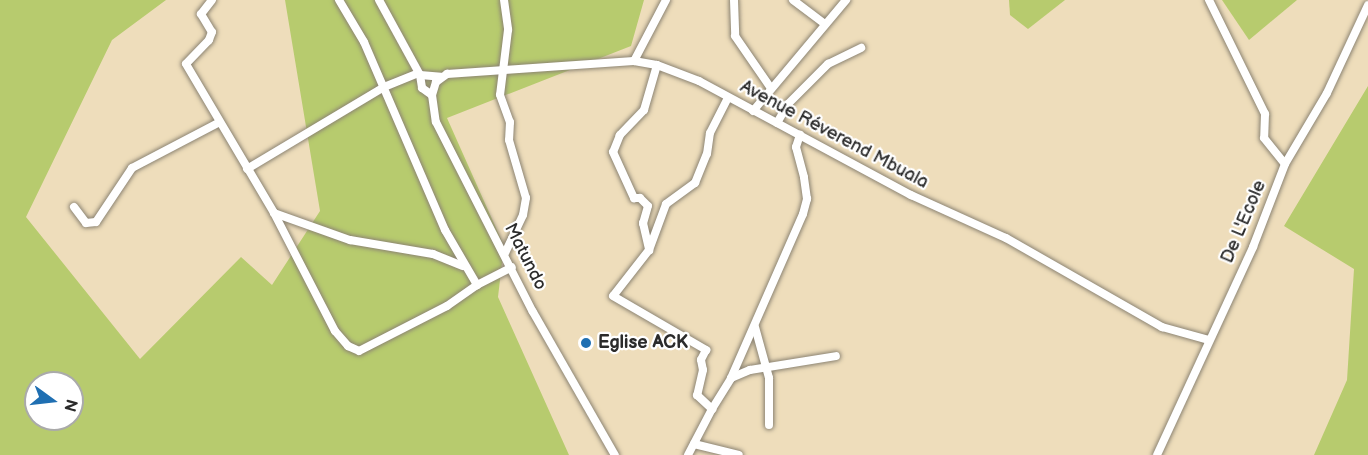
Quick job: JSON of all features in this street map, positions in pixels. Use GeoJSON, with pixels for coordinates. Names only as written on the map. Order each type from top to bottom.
{"type":"FeatureCollection","features":[{"type":"Feature","properties":{"kind":"street"},"geometry":{"type":"LineString","coordinates":[[212,0],[201,14],[212,32],[209,40],[186,62],[218,123],[274,213],[335,330],[348,346],[359,351],[447,306],[477,285],[512,267]]}},
{"type":"Feature","properties":{"kind":"street"},"geometry":{"type":"LineString","coordinates":[[339,0],[384,87],[428,192],[466,268],[477,285]]}},
{"type":"Feature","properties":{"kind":"street","name":"Matundo"},"geometry":{"type":"LineString","coordinates":[[379,0],[419,74],[422,88],[432,95],[436,122],[615,455]]}},
{"type":"Feature","properties":{"kind":"street"},"geometry":{"type":"LineString","coordinates":[[504,0],[508,30],[500,95],[510,122],[509,140],[526,198],[523,215],[505,253]]}},
{"type":"Feature","properties":{"kind":"street"},"geometry":{"type":"LineString","coordinates":[[634,61],[666,0]]}},
{"type":"Feature","properties":{"kind":"street"},"geometry":{"type":"LineString","coordinates":[[734,0],[735,36],[770,87]]}},
{"type":"Feature","properties":{"kind":"street"},"geometry":{"type":"LineString","coordinates":[[793,0],[823,23]]}},
{"type":"Feature","properties":{"kind":"street"},"geometry":{"type":"LineString","coordinates":[[753,111],[823,23],[846,0]]}},
{"type":"Feature","properties":{"kind":"street"},"geometry":{"type":"LineString","coordinates":[[1209,0],[1264,114],[1264,138],[1285,164]]}},
{"type":"Feature","properties":{"kind":"street","name":"De L'Ecole"},"geometry":{"type":"LineString","coordinates":[[1157,455],[1285,164],[1326,93],[1368,5]]}},
{"type":"Feature","properties":{"kind":"street"},"geometry":{"type":"LineString","coordinates":[[777,123],[788,104],[828,64],[861,48]]}},
{"type":"Feature","properties":{"kind":"street","name":"Avenue Réverend Mbuala"},"geometry":{"type":"LineString","coordinates":[[419,74],[441,77],[502,69],[634,61],[657,65],[688,75],[911,195],[1006,238],[1162,327],[1209,340]]}},
{"type":"Feature","properties":{"kind":"street"},"geometry":{"type":"LineString","coordinates":[[649,250],[643,223],[648,206],[640,198],[634,198],[613,152],[620,135],[644,110],[657,65]]}},
{"type":"Feature","properties":{"kind":"street"},"geometry":{"type":"LineString","coordinates":[[247,169],[384,87],[419,74]]}},
{"type":"Feature","properties":{"kind":"street"},"geometry":{"type":"LineString","coordinates":[[432,95],[441,77]]}},
{"type":"Feature","properties":{"kind":"street"},"geometry":{"type":"LineString","coordinates":[[712,409],[698,395],[704,370],[701,360],[706,350],[613,296],[649,250],[666,204],[696,180],[707,154],[709,136],[728,98]]}},
{"type":"Feature","properties":{"kind":"street"},"geometry":{"type":"LineString","coordinates":[[74,207],[84,221],[93,224],[132,168],[218,123]]}},
{"type":"Feature","properties":{"kind":"street"},"geometry":{"type":"LineString","coordinates":[[688,455],[731,378],[755,327],[807,199],[796,147],[800,135]]}},
{"type":"Feature","properties":{"kind":"street"},"geometry":{"type":"LineString","coordinates":[[274,213],[350,240],[433,254],[466,268]]}},
{"type":"Feature","properties":{"kind":"street"},"geometry":{"type":"LineString","coordinates":[[755,327],[766,367],[769,425]]}},
{"type":"Feature","properties":{"kind":"street"},"geometry":{"type":"LineString","coordinates":[[731,378],[766,367],[836,356]]}},
{"type":"Feature","properties":{"kind":"street"},"geometry":{"type":"LineString","coordinates":[[694,444],[739,455]]}},
{"type":"Feature","properties":{"kind":"green space"},"geometry":{"type":"Polygon","coordinates":[[[0,0],[166,0],[112,40],[26,217],[140,359],[241,257],[272,285],[320,211],[285,0],[644,0],[631,46],[447,118],[504,246],[498,297],[569,455],[0,455],[0,0]]]}},
{"type":"Feature","properties":{"kind":"green space"},"geometry":{"type":"Polygon","coordinates":[[[1009,0],[1065,0],[1028,29],[1010,15],[1009,0]]]}},
{"type":"Feature","properties":{"kind":"green space"},"geometry":{"type":"Polygon","coordinates":[[[1222,0],[1297,0],[1249,40],[1222,0]]]}},
{"type":"Feature","properties":{"kind":"green space"},"geometry":{"type":"Polygon","coordinates":[[[1368,86],[1368,455],[1314,455],[1347,380],[1354,269],[1284,226],[1368,86]]]}},
{"type":"Feature","properties":{"kind":"place","name":"Eglise ACK"},"geometry":{"type":"Point","coordinates":[586,343]}}]}
